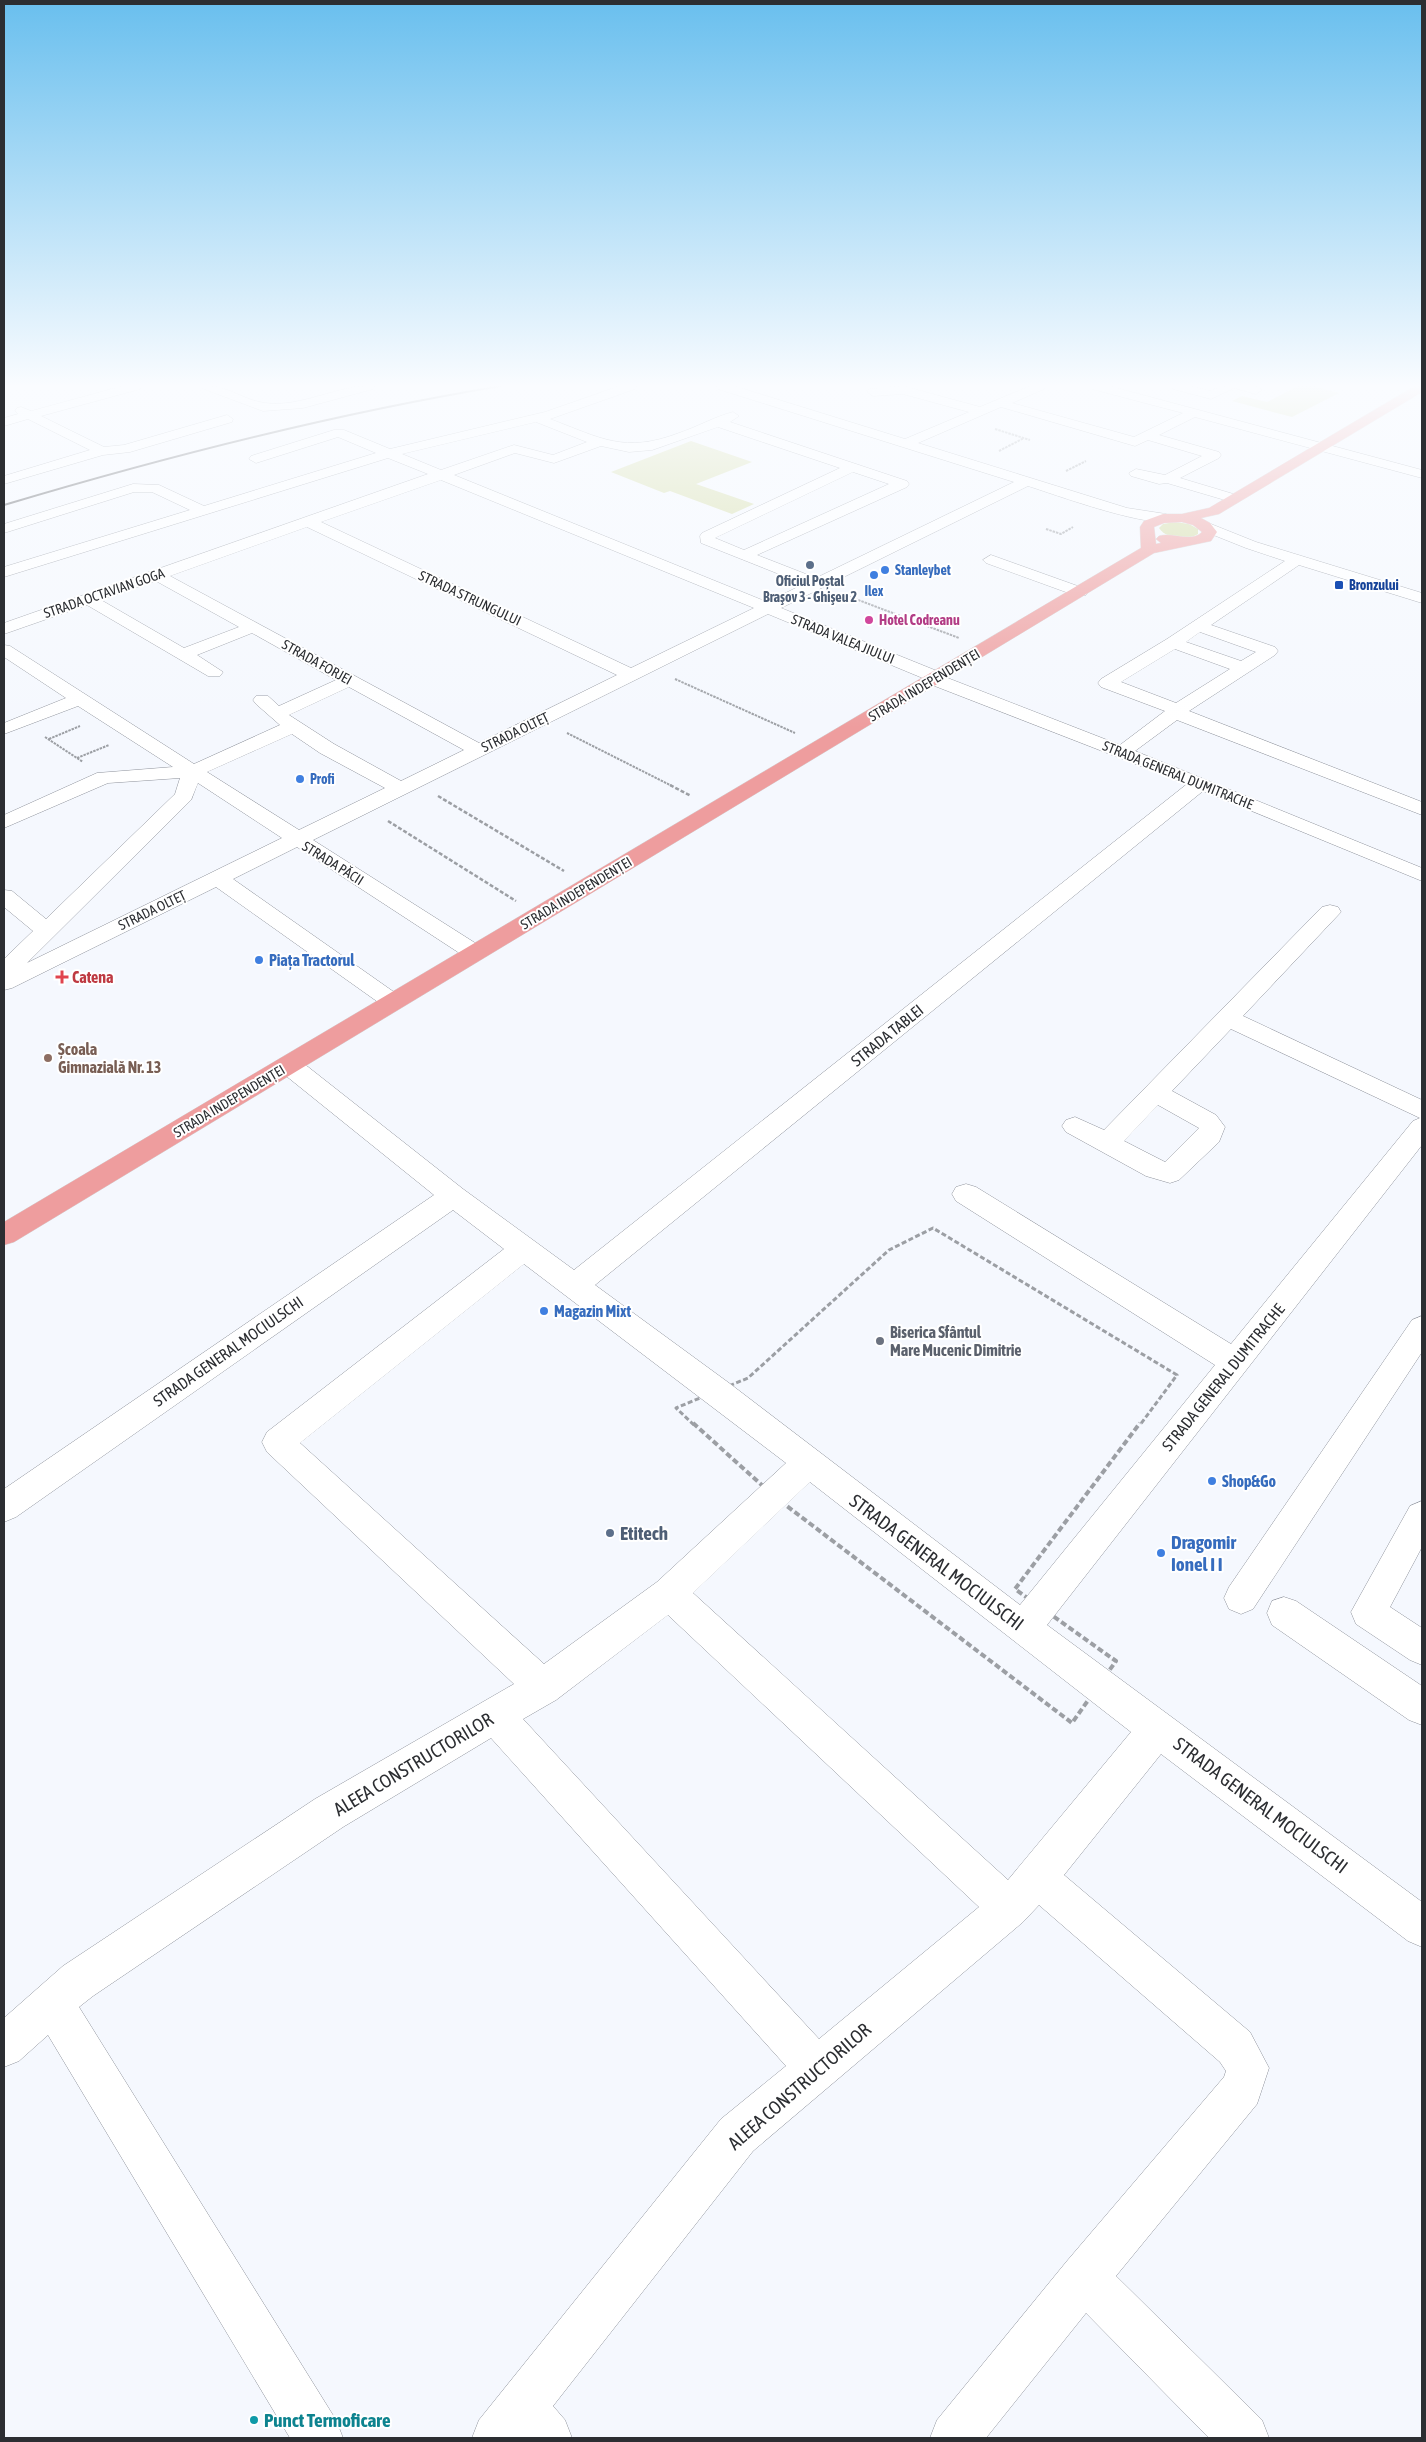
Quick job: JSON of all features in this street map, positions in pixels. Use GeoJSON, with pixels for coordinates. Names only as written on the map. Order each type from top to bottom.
{"type":"FeatureCollection","features":[{"type":"Feature","properties":{"kind":"main road"},"geometry":{"type":"LineString","coordinates":[[1149,550],[1148,529],[1153,521],[1166,518],[1182,518],[1214,511],[1233,500]]}},
{"type":"Feature","properties":{"kind":"main road"},"geometry":{"type":"LineString","coordinates":[[1148,529],[1162,539],[1182,542],[1203,531],[1214,511]]}},
{"type":"Feature","properties":{"kind":"main road"},"geometry":{"type":"LineString","coordinates":[[1182,518],[1203,531]]}},
{"type":"Feature","properties":{"kind":"main road","name":"STRADA INDEPENDENȚEI"},"geometry":{"type":"LineString","coordinates":[[4,1236],[1149,550],[1182,542]]}},
{"type":"Feature","properties":{"kind":"street"},"geometry":{"type":"LineString","coordinates":[[4,529],[95,500]]}},
{"type":"Feature","properties":{"kind":"street"},"geometry":{"type":"LineString","coordinates":[[180,500],[202,510]]}},
{"type":"Feature","properties":{"kind":"street"},"geometry":{"type":"LineString","coordinates":[[4,572],[235,500]]}},
{"type":"Feature","properties":{"kind":"street","name":"STRADA OCTAVIAN GOGA"},"geometry":{"type":"LineString","coordinates":[[4,629],[371,500]]}},
{"type":"Feature","properties":{"kind":"street","name":"STRADA VALEA JIULUI"},"geometry":{"type":"LineString","coordinates":[[507,500],[935,678]]}},
{"type":"Feature","properties":{"kind":"street"},"geometry":{"type":"LineString","coordinates":[[783,500],[707,536],[706,540],[817,584]]}},
{"type":"Feature","properties":{"kind":"street"},"geometry":{"type":"LineString","coordinates":[[744,555],[866,500]]}},
{"type":"Feature","properties":{"kind":"street","name":"STRADA OLTEȚ"},"geometry":{"type":"LineString","coordinates":[[4,983],[988,500]]}},
{"type":"Feature","properties":{"kind":"street"},"geometry":{"type":"LineString","coordinates":[[1087,500],[1128,513],[1166,518]]}},
{"type":"Feature","properties":{"kind":"street"},"geometry":{"type":"LineString","coordinates":[[1128,513],[1148,529]]}},
{"type":"Feature","properties":{"kind":"street","name":"STRADA STRUNGULUI"},"geometry":{"type":"LineString","coordinates":[[309,522],[639,671]]}},
{"type":"Feature","properties":{"kind":"street"},"geometry":{"type":"LineString","coordinates":[[1203,531],[1251,544],[1422,598]]}},
{"type":"Feature","properties":{"kind":"street"},"geometry":{"type":"LineString","coordinates":[[1298,559],[1173,643],[1107,683],[1178,710],[1183,716],[1422,809]]}},
{"type":"Feature","properties":{"kind":"street"},"geometry":{"type":"LineString","coordinates":[[991,560],[1080,592]]}},
{"type":"Feature","properties":{"kind":"street","name":"STRADA FORJEI"},"geometry":{"type":"LineString","coordinates":[[157,575],[478,750]]}},
{"type":"Feature","properties":{"kind":"street"},"geometry":{"type":"LineString","coordinates":[[88,599],[214,672]]}},
{"type":"Feature","properties":{"kind":"street"},"geometry":{"type":"LineString","coordinates":[[1122,752],[1178,710],[1269,651],[1198,626]]}},
{"type":"Feature","properties":{"kind":"street"},"geometry":{"type":"LineString","coordinates":[[183,654],[253,627]]}},
{"type":"Feature","properties":{"kind":"street"},"geometry":{"type":"LineString","coordinates":[[1173,643],[1244,668]]}},
{"type":"Feature","properties":{"kind":"street","name":"STRADA PĂCII"},"geometry":{"type":"LineString","coordinates":[[4,650],[475,953]]}},
{"type":"Feature","properties":{"kind":"street","name":"STRADA GENERAL DUMITRACHE"},"geometry":{"type":"LineString","coordinates":[[935,678],[1122,752],[1422,875]]}},
{"type":"Feature","properties":{"kind":"street"},"geometry":{"type":"LineString","coordinates":[[276,714],[350,680]]}},
{"type":"Feature","properties":{"kind":"street"},"geometry":{"type":"LineString","coordinates":[[4,729],[79,699]]}},
{"type":"Feature","properties":{"kind":"street"},"geometry":{"type":"LineString","coordinates":[[262,700],[292,726],[407,785]]}},
{"type":"Feature","properties":{"kind":"street"},"geometry":{"type":"LineString","coordinates":[[4,822],[104,777],[192,772],[292,726]]}},
{"type":"Feature","properties":{"kind":"street"},"geometry":{"type":"LineString","coordinates":[[4,972],[184,796],[192,772]]}},
{"type":"Feature","properties":{"kind":"street","name":"STRADA TABLEI"},"geometry":{"type":"LineString","coordinates":[[573,1287],[1201,784]]}},
{"type":"Feature","properties":{"kind":"street"},"geometry":{"type":"LineString","coordinates":[[217,878],[393,1002]]}},
{"type":"Feature","properties":{"kind":"street"},"geometry":{"type":"LineString","coordinates":[[4,896],[46,930]]}},
{"type":"Feature","properties":{"kind":"street"},"geometry":{"type":"LineString","coordinates":[[1107,1143],[1330,912]]}},
{"type":"Feature","properties":{"kind":"street"},"geometry":{"type":"LineString","coordinates":[[1228,1018],[1422,1110]]}},
{"type":"Feature","properties":{"kind":"street","name":"STRADA GENERAL MOCIULSCHI"},"geometry":{"type":"LineString","coordinates":[[289,1065],[452,1196],[718,1392],[808,1464],[1032,1617],[1100,1684],[1422,1927]]}},
{"type":"Feature","properties":{"kind":"street"},"geometry":{"type":"LineString","coordinates":[[1075,1126],[1164,1174],[1170,1173],[1210,1135],[1212,1127],[1207,1121],[1156,1093]]}},
{"type":"Feature","properties":{"kind":"street","name":"STRADA GENERAL DUMITRACHE"},"geometry":{"type":"LineString","coordinates":[[1032,1617],[1235,1362],[1416,1144]]}},
{"type":"Feature","properties":{"kind":"street"},"geometry":{"type":"LineString","coordinates":[[966,1194],[1235,1362]]}},
{"type":"Feature","properties":{"kind":"street","name":"STRADA GENERAL MOCIULSCHI"},"geometry":{"type":"LineString","coordinates":[[4,1507],[452,1196]]}},
{"type":"Feature","properties":{"kind":"street"},"geometry":{"type":"LineString","coordinates":[[523,1249],[278,1442],[543,1687]]}},
{"type":"Feature","properties":{"kind":"street"},"geometry":{"type":"LineString","coordinates":[[1241,1598],[1422,1328]]}},
{"type":"Feature","properties":{"kind":"street","name":"ALEEA CONSTRUCTORILOR"},"geometry":{"type":"LineString","coordinates":[[4,2046],[78,1981],[329,1813],[543,1687],[669,1593],[775,1497],[808,1464]]}},
{"type":"Feature","properties":{"kind":"street"},"geometry":{"type":"LineString","coordinates":[[1422,1516],[1368,1612],[1422,1648]]}},
{"type":"Feature","properties":{"kind":"street"},"geometry":{"type":"LineString","coordinates":[[669,1593],[1023,1893],[1235,2047],[1248,2068],[1242,2089],[1084,2278],[955,2438]]}},
{"type":"Feature","properties":{"kind":"street"},"geometry":{"type":"LineString","coordinates":[[1284,1613],[1422,1707]]}},
{"type":"Feature","properties":{"kind":"street"},"geometry":{"type":"LineString","coordinates":[[494,1715],[816,2068]]}},
{"type":"Feature","properties":{"kind":"street","name":"ALEEA CONSTRUCTORILOR"},"geometry":{"type":"LineString","coordinates":[[522,2428],[737,2136],[1023,1893],[1158,1728]]}},
{"type":"Feature","properties":{"kind":"street"},"geometry":{"type":"LineString","coordinates":[[52,2002],[318,2438]]}},
{"type":"Feature","properties":{"kind":"street"},"geometry":{"type":"LineString","coordinates":[[1084,2278],[1244,2438]]}},
{"type":"Feature","properties":{"kind":"path"},"geometry":{"type":"LineString","coordinates":[[1046,529],[1061,534],[1073,527]]}},
{"type":"Feature","properties":{"kind":"path"},"geometry":{"type":"LineString","coordinates":[[817,584],[985,648]]}},
{"type":"Feature","properties":{"kind":"path"},"geometry":{"type":"LineString","coordinates":[[639,671],[823,745]]}},
{"type":"Feature","properties":{"kind":"path"},"geometry":{"type":"LineString","coordinates":[[540,719],[716,809]]}},
{"type":"Feature","properties":{"kind":"path"},"geometry":{"type":"LineString","coordinates":[[23,722],[104,777]]}},
{"type":"Feature","properties":{"kind":"path"},"geometry":{"type":"LineString","coordinates":[[77,758],[133,734]]}},
{"type":"Feature","properties":{"kind":"path"},"geometry":{"type":"LineString","coordinates":[[407,785],[588,886]]}},
{"type":"Feature","properties":{"kind":"path"},"geometry":{"type":"LineString","coordinates":[[364,806],[539,915]]}},
{"type":"Feature","properties":{"kind":"path"},"geometry":{"type":"LineString","coordinates":[[933,1228],[1177,1375],[1015,1589],[1032,1617],[1116,1661],[1072,1723],[775,1497],[676,1408],[718,1392],[748,1378],[889,1250],[933,1228]]}},
{"type":"Feature","properties":{"kind":"green space"},"geometry":{"type":"Polygon","coordinates":[[[694,500],[742,500],[754,504],[732,514],[694,500]]]}},
{"type":"Feature","properties":{"kind":"green space"},"geometry":{"type":"Polygon","coordinates":[[[1175,522],[1189,524],[1198,529],[1198,534],[1189,538],[1177,538],[1167,535],[1159,528],[1163,524],[1175,522]]]}},
{"type":"Feature","properties":{"kind":"railway"},"geometry":{"type":"LineString","coordinates":[[4,505],[22,500]]}},
{"type":"Feature","properties":{"kind":"place","name":"Oficiul Poștal Braşov 3 - Ghişeu 2"},"geometry":{"type":"Point","coordinates":[810,565]}},
{"type":"Feature","properties":{"kind":"place","name":"Stanleybet"},"geometry":{"type":"Point","coordinates":[885,570]}},
{"type":"Feature","properties":{"kind":"place","name":"Ilex"},"geometry":{"type":"Point","coordinates":[874,575]}},
{"type":"Feature","properties":{"kind":"place","name":"Bronzului"},"geometry":{"type":"Point","coordinates":[1339,585]}},
{"type":"Feature","properties":{"kind":"place","name":"Hotel Codreanu"},"geometry":{"type":"Point","coordinates":[869,620]}},
{"type":"Feature","properties":{"kind":"place","name":"Profi"},"geometry":{"type":"Point","coordinates":[300,779]}},
{"type":"Feature","properties":{"kind":"place","name":"Piața Tractorul"},"geometry":{"type":"Point","coordinates":[259,960]}},
{"type":"Feature","properties":{"kind":"place","name":"Catena"},"geometry":{"type":"Point","coordinates":[62,977]}},
{"type":"Feature","properties":{"kind":"place","name":"Școala Gimnazială Nr. 13"},"geometry":{"type":"Point","coordinates":[48,1058]}},
{"type":"Feature","properties":{"kind":"place","name":"Magazin Mixt"},"geometry":{"type":"Point","coordinates":[544,1311]}},
{"type":"Feature","properties":{"kind":"place","name":"Biserica Sfântul Mare Mucenic Dimitrie"},"geometry":{"type":"Point","coordinates":[880,1341]}},
{"type":"Feature","properties":{"kind":"place","name":"Shop&Go"},"geometry":{"type":"Point","coordinates":[1212,1481]}},
{"type":"Feature","properties":{"kind":"place","name":"Etitech"},"geometry":{"type":"Point","coordinates":[610,1533]}},
{"type":"Feature","properties":{"kind":"place","name":"Dragomir Ionel I I"},"geometry":{"type":"Point","coordinates":[1161,1553]}},
{"type":"Feature","properties":{"kind":"place","name":"Punct Termoficare"},"geometry":{"type":"Point","coordinates":[254,2420]}}]}
